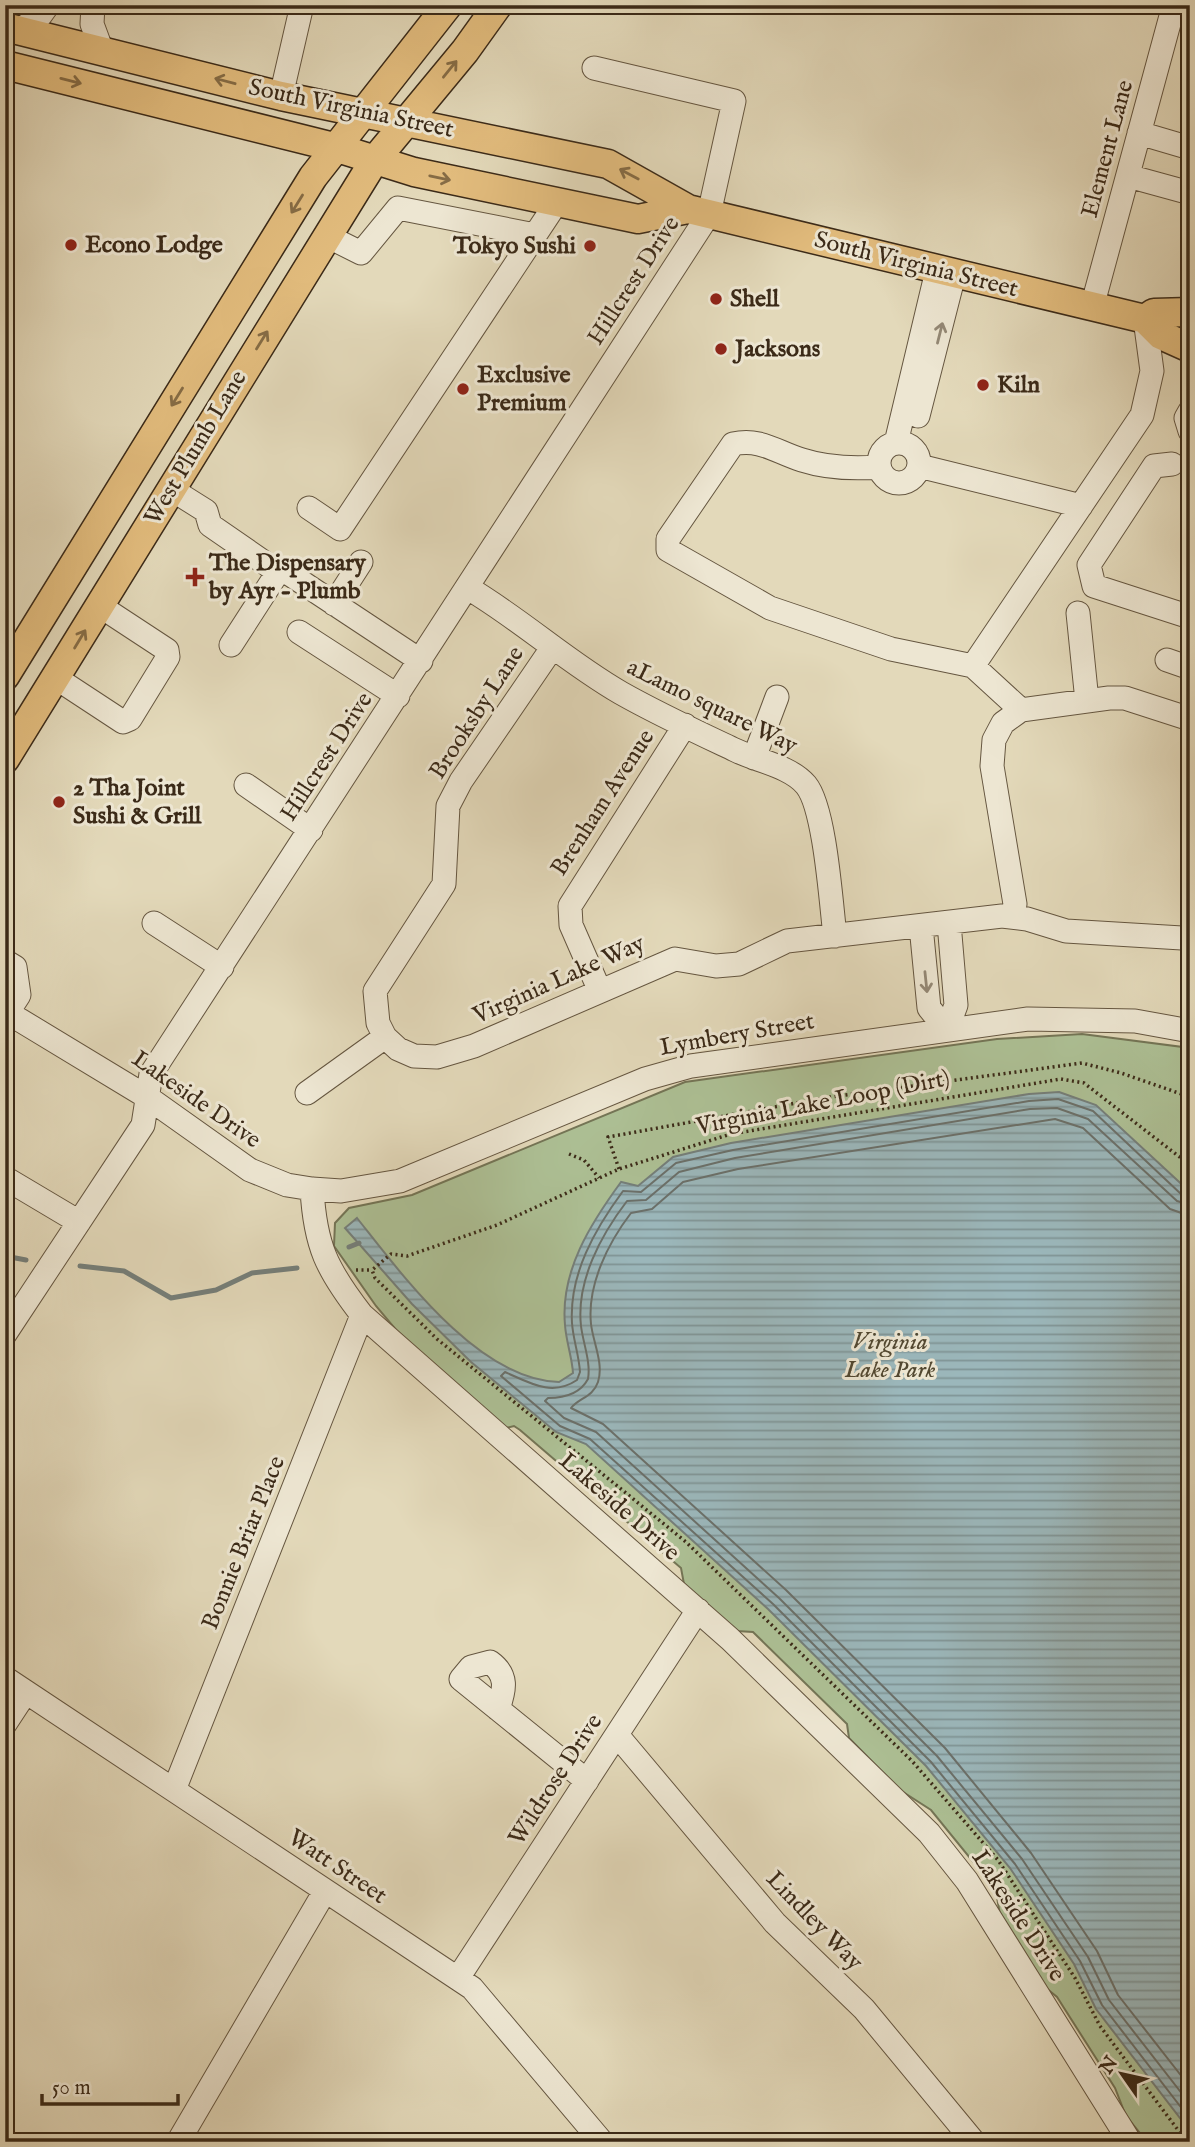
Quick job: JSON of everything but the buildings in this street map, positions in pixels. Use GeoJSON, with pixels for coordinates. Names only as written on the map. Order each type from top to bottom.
{"type":"FeatureCollection","features":[{"type":"Feature","properties":{"kind":"main road","name":"West Plumb Lane"},"geometry":{"type":"LineString","coordinates":[[5,676],[348,129],[448,5]]}},
{"type":"Feature","properties":{"kind":"main road","name":"West Plumb Lane"},"geometry":{"type":"LineString","coordinates":[[5,759],[327,236],[391,141],[498,5]]}},
{"type":"Feature","properties":{"kind":"main road","name":"South Virginia Street"},"geometry":{"type":"LineString","coordinates":[[12,29],[281,96],[348,129],[391,141],[608,164],[698,211],[1145,319],[1161,335],[1190,348]]}},
{"type":"Feature","properties":{"kind":"main road","name":"South Virginia Street"},"geometry":{"type":"LineString","coordinates":[[5,65],[348,129],[391,141],[557,202],[638,219],[698,211]]}},
{"type":"Feature","properties":{"kind":"main road","name":"South Virginia Street"},"geometry":{"type":"LineString","coordinates":[[1145,319],[1154,313],[1190,312]]}},
{"type":"Feature","properties":{"kind":"street"},"geometry":{"type":"LineString","coordinates":[[12,29],[40,16],[48,5]]}},
{"type":"Feature","properties":{"kind":"street"},"geometry":{"type":"LineString","coordinates":[[93,5],[92,24],[102,51]]}},
{"type":"Feature","properties":{"kind":"street"},"geometry":{"type":"LineString","coordinates":[[281,96],[302,5]]}},
{"type":"Feature","properties":{"kind":"street","name":"Element Lane"},"geometry":{"type":"LineString","coordinates":[[1092,307],[1174,5]]}},
{"type":"Feature","properties":{"kind":"street"},"geometry":{"type":"LineString","coordinates":[[594,68],[734,101],[698,211]]}},
{"type":"Feature","properties":{"kind":"street"},"geometry":{"type":"LineString","coordinates":[[1139,132],[1190,148]]}},
{"type":"Feature","properties":{"kind":"street"},"geometry":{"type":"LineString","coordinates":[[1128,176],[1189,186]]}},
{"type":"Feature","properties":{"kind":"street"},"geometry":{"type":"LineString","coordinates":[[309,508],[340,528],[557,202]]}},
{"type":"Feature","properties":{"kind":"street"},"geometry":{"type":"LineString","coordinates":[[327,236],[361,253],[398,208],[535,235]]}},
{"type":"Feature","properties":{"kind":"street","name":"Hillcrest Drive"},"geometry":{"type":"LineString","coordinates":[[5,1334],[143,1125],[151,1074],[468,587],[698,211]]}},
{"type":"Feature","properties":{"kind":"street"},"geometry":{"type":"LineString","coordinates":[[946,273],[909,452],[912,478],[900,483],[887,479],[879,467],[884,449],[909,452],[1081,506]]}},
{"type":"Feature","properties":{"kind":"street"},"geometry":{"type":"LineString","coordinates":[[973,666],[1142,415],[1152,371],[1145,319]]}},
{"type":"Feature","properties":{"kind":"street"},"geometry":{"type":"LineString","coordinates":[[1190,411],[1186,418],[1190,431]]}},
{"type":"Feature","properties":{"kind":"street"},"geometry":{"type":"LineString","coordinates":[[879,467],[850,469],[803,461],[751,440],[733,444],[668,539],[668,550],[770,608],[891,649],[973,666],[1016,713]]}},
{"type":"Feature","properties":{"kind":"street"},"geometry":{"type":"LineString","coordinates":[[1172,464],[1154,466],[1089,565],[1094,586],[1190,617]]}},
{"type":"Feature","properties":{"kind":"street"},"geometry":{"type":"LineString","coordinates":[[171,489],[206,511],[209,525],[278,572],[288,573],[421,661]]}},
{"type":"Feature","properties":{"kind":"street"},"geometry":{"type":"LineString","coordinates":[[334,604],[361,562]]}},
{"type":"Feature","properties":{"kind":"street"},"geometry":{"type":"LineString","coordinates":[[231,645],[278,572]]}},
{"type":"Feature","properties":{"kind":"street","name":"aLamo square Way"},"geometry":{"type":"LineString","coordinates":[[468,587],[524,622],[552,648],[622,694],[754,758],[787,771],[806,785],[817,806],[835,936]]}},
{"type":"Feature","properties":{"kind":"street"},"geometry":{"type":"LineString","coordinates":[[56,678],[123,722],[130,719],[162,667],[168,656],[167,650],[100,606]]}},
{"type":"Feature","properties":{"kind":"street"},"geometry":{"type":"LineString","coordinates":[[1077,613],[1087,701]]}},
{"type":"Feature","properties":{"kind":"street"},"geometry":{"type":"LineString","coordinates":[[299,632],[398,696]]}},
{"type":"Feature","properties":{"kind":"street","name":"Brooksby Lane"},"geometry":{"type":"LineString","coordinates":[[385,1037],[376,1016],[375,991],[444,884],[448,806],[461,781],[552,648]]}},
{"type":"Feature","properties":{"kind":"street"},"geometry":{"type":"LineString","coordinates":[[1167,660],[1190,668]]}},
{"type":"Feature","properties":{"kind":"street"},"geometry":{"type":"LineString","coordinates":[[754,758],[777,697]]}},
{"type":"Feature","properties":{"kind":"street"},"geometry":{"type":"LineString","coordinates":[[1012,917],[1015,904],[992,766],[994,740],[1016,713],[1087,701],[1125,698],[1190,719]]}},
{"type":"Feature","properties":{"kind":"street","name":"Brenham Avenue"},"geometry":{"type":"LineString","coordinates":[[599,989],[571,925],[570,906],[685,725]]}},
{"type":"Feature","properties":{"kind":"street"},"geometry":{"type":"LineString","coordinates":[[246,785],[311,830]]}},
{"type":"Feature","properties":{"kind":"street","name":"Virginia Lake Way"},"geometry":{"type":"LineString","coordinates":[[385,1037],[414,1056],[437,1057],[474,1046],[599,989],[675,959],[716,966],[739,964],[787,941],[1012,917],[1066,931],[1182,938],[1190,935]]}},
{"type":"Feature","properties":{"kind":"street"},"geometry":{"type":"LineString","coordinates":[[153,923],[222,967]]}},
{"type":"Feature","properties":{"kind":"street"},"geometry":{"type":"LineString","coordinates":[[947,1030],[956,1005],[949,923]]}},
{"type":"Feature","properties":{"kind":"street"},"geometry":{"type":"LineString","coordinates":[[921,926],[929,1008],[947,1030]]}},
{"type":"Feature","properties":{"kind":"street"},"geometry":{"type":"LineString","coordinates":[[5,961],[15,967],[19,995],[6,1011]]}},
{"type":"Feature","properties":{"kind":"street","name":"Lakeside Drive"},"geometry":{"type":"LineString","coordinates":[[6,1011],[147,1097],[250,1170],[287,1185],[312,1189],[315,1231],[321,1251],[328,1268],[362,1315],[698,1610],[878,1781],[950,1858],[1130,2142]]}},
{"type":"Feature","properties":{"kind":"street","name":"Lymbery Street"},"geometry":{"type":"LineString","coordinates":[[312,1189],[341,1191],[400,1181],[645,1079],[691,1066],[992,1022],[1067,1018],[1135,1021],[1190,1031]]}},
{"type":"Feature","properties":{"kind":"street"},"geometry":{"type":"LineString","coordinates":[[307,1093],[385,1037]]}},
{"type":"Feature","properties":{"kind":"street"},"geometry":{"type":"LineString","coordinates":[[5,1178],[79,1222]]}},
{"type":"Feature","properties":{"kind":"street","name":"Bonnie Briar Place"},"geometry":{"type":"LineString","coordinates":[[174,1790],[362,1315]]}},
{"type":"Feature","properties":{"kind":"street","name":"Wildrose Drive"},"geometry":{"type":"LineString","coordinates":[[457,1979],[698,1610]]}},
{"type":"Feature","properties":{"kind":"street","name":"Watt Street"},"geometry":{"type":"LineString","coordinates":[[5,1678],[472,1988],[602,2142]]}},
{"type":"Feature","properties":{"kind":"street"},"geometry":{"type":"LineString","coordinates":[[5,1724],[26,1692]]}},
{"type":"Feature","properties":{"kind":"street"},"geometry":{"type":"LineString","coordinates":[[498,1709],[587,1781]]}},
{"type":"Feature","properties":{"kind":"street","name":"Lindley Way"},"geometry":{"type":"LineString","coordinates":[[617,1735],[775,1923],[864,2009],[974,2142]]}},
{"type":"Feature","properties":{"kind":"street"},"geometry":{"type":"LineString","coordinates":[[178,2142],[325,1891]]}},
{"type":"Feature","properties":{"kind":"path"},"geometry":{"type":"LineString","coordinates":[[619,1170],[608,1137],[824,1098],[992,1073],[1082,1063],[1121,1073],[1190,1097]]}},
{"type":"Feature","properties":{"kind":"path","name":"Virginia Lake Loop (Dirt)"},"geometry":{"type":"LineString","coordinates":[[355,1270],[374,1269],[388,1256],[398,1253],[407,1256],[497,1225],[619,1170],[731,1134],[905,1103],[1068,1079],[1084,1083],[1107,1098],[1190,1165]]}},
{"type":"Feature","properties":{"kind":"path"},"geometry":{"type":"LineString","coordinates":[[569,1154],[584,1160],[599,1178]]}},
{"type":"Feature","properties":{"kind":"green space","name":"Virginia Lake Park"},"geometry":{"type":"Polygon","coordinates":[[[1082,1034],[1190,1048],[1190,2142],[1147,2142],[1126,2116],[1115,2088],[1057,1997],[1040,1983],[1000,1915],[997,1897],[988,1880],[931,1810],[900,1790],[849,1738],[847,1724],[753,1632],[737,1631],[684,1584],[681,1568],[520,1430],[514,1426],[506,1428],[397,1331],[334,1246],[335,1223],[349,1208],[412,1195],[685,1082],[997,1039],[1082,1034]]]}},
{"type":"Feature","properties":{"kind":"water","name":"Virginia Lake Park"},"geometry":{"type":"Polygon","coordinates":[[[1059,1092],[1096,1105],[1190,1192],[1190,2131],[1096,2009],[1074,1964],[1010,1868],[926,1766],[768,1609],[586,1444],[556,1432],[471,1362],[412,1304],[345,1228],[357,1218],[420,1295],[472,1345],[500,1364],[529,1377],[559,1382],[573,1373],[566,1331],[567,1286],[589,1231],[621,1182],[638,1186],[673,1157],[731,1143],[1029,1094],[1059,1092]]]}},
{"type":"Feature","properties":{"kind":"waterway"},"geometry":{"type":"LineString","coordinates":[[349,1247],[359,1243]]}},
{"type":"Feature","properties":{"kind":"waterway"},"geometry":{"type":"LineString","coordinates":[[5,1256],[26,1260]]}},
{"type":"Feature","properties":{"kind":"waterway"},"geometry":{"type":"LineString","coordinates":[[80,1266],[124,1271],[171,1298],[216,1290],[252,1273],[297,1268]]}},
{"type":"Feature","properties":{"kind":"place","name":"Econo Lodge"},"geometry":{"type":"Point","coordinates":[71,245]}},
{"type":"Feature","properties":{"kind":"place","name":"Tokyo Sushi"},"geometry":{"type":"Point","coordinates":[590,246]}},
{"type":"Feature","properties":{"kind":"place","name":"Shell"},"geometry":{"type":"Point","coordinates":[716,299]}},
{"type":"Feature","properties":{"kind":"place","name":"Jacksons"},"geometry":{"type":"Point","coordinates":[721,349]}},
{"type":"Feature","properties":{"kind":"place","name":"Kiln"},"geometry":{"type":"Point","coordinates":[983,385]}},
{"type":"Feature","properties":{"kind":"place","name":"Exclusive Premium"},"geometry":{"type":"Point","coordinates":[463,389]}},
{"type":"Feature","properties":{"kind":"place","name":"The Dispensary by Ayr - Plumb"},"geometry":{"type":"Point","coordinates":[195,577]}},
{"type":"Feature","properties":{"kind":"place","name":"2 Tha Joint Sushi & Grill"},"geometry":{"type":"Point","coordinates":[59,802]}}]}
